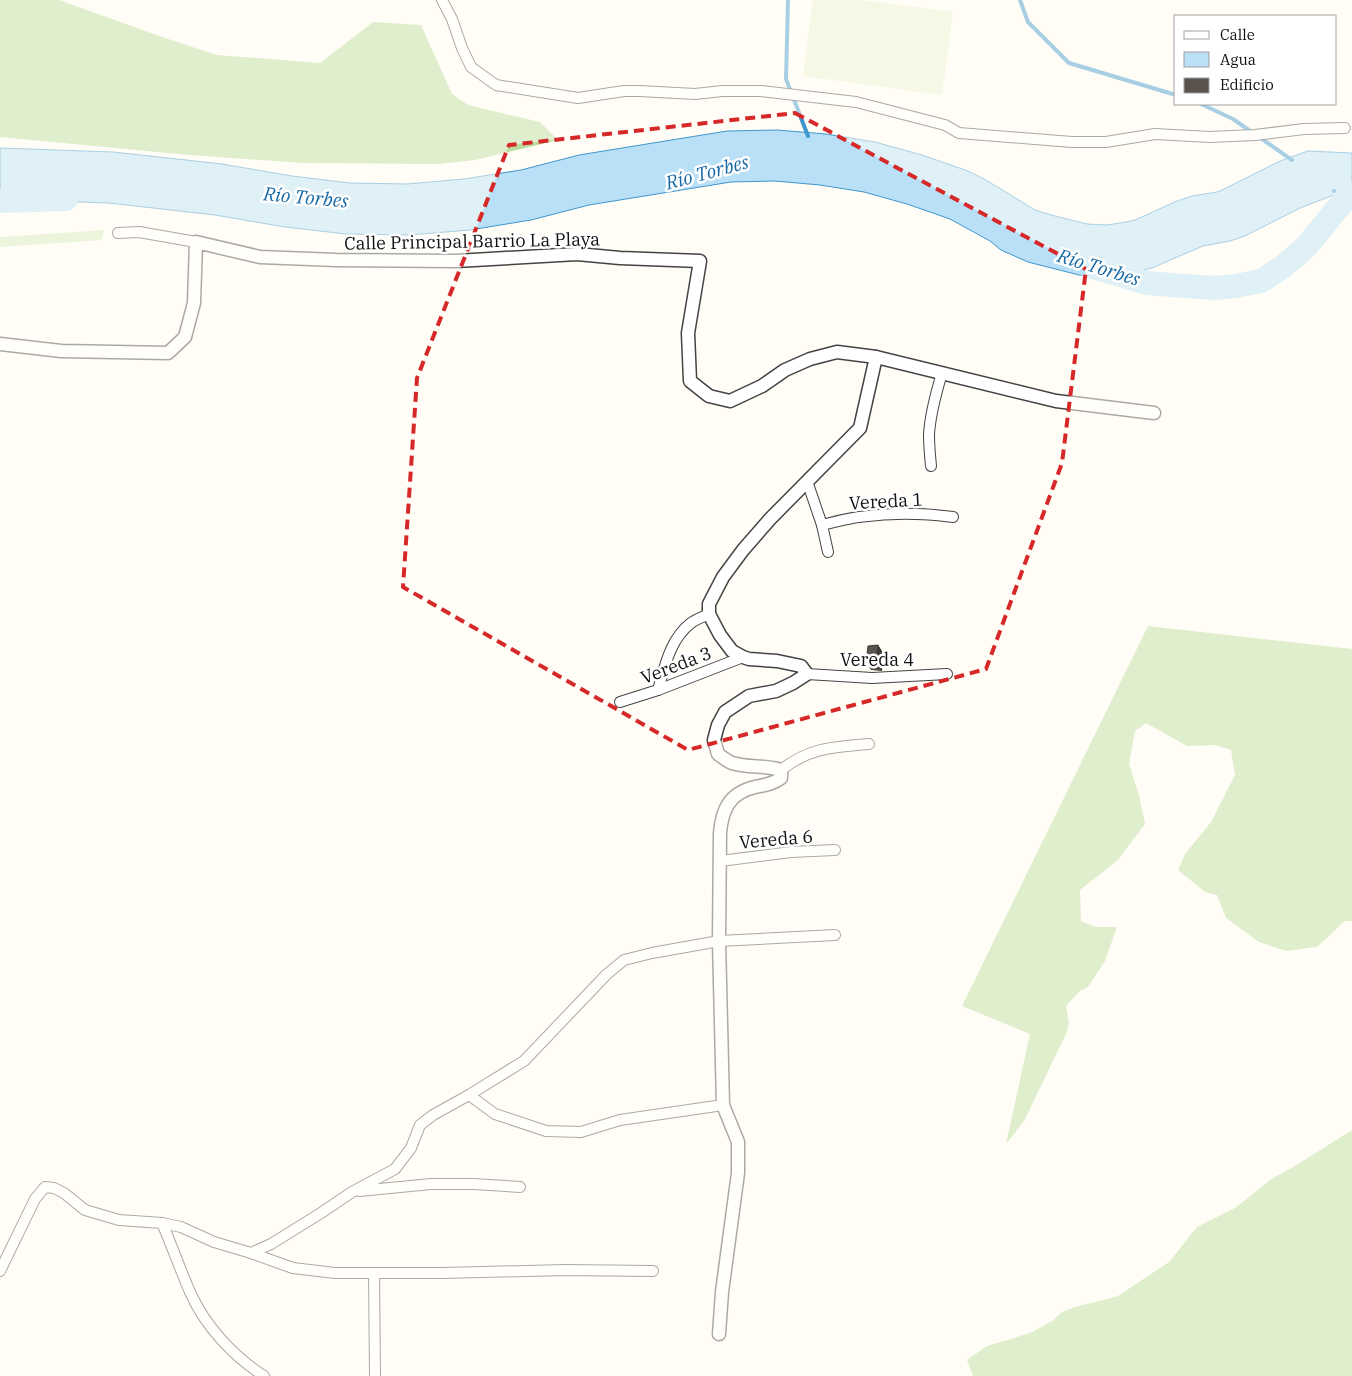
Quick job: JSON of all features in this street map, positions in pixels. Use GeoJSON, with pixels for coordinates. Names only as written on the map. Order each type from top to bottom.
{"type":"FeatureCollection","features":[{"type":"Feature","properties":{"kind":"street"},"geometry":{"type":"LineString","coordinates":[[442,0],[452,19],[471,68],[496,85],[545,94],[578,98],[624,91],[695,94],[722,91],[761,91],[856,102],[945,125],[959,133],[1072,142],[1106,142],[1155,134],[1210,137],[1256,135],[1304,129],[1345,128]]}},
{"type":"Feature","properties":{"kind":"street"},"geometry":{"type":"LineString","coordinates":[[0,344],[61,351],[168,353],[185,337],[192,312],[196,242],[139,232],[118,233]]}},
{"type":"Feature","properties":{"kind":"street","name":"Calle Principal Barrio La Playa"},"geometry":{"type":"LineString","coordinates":[[196,242],[260,256],[336,260],[456,261],[577,254],[620,258],[700,261],[688,333],[690,381],[709,396],[730,401],[762,386],[785,370],[810,359],[837,352],[876,357],[1056,402],[1154,413]]}},
{"type":"Feature","properties":{"kind":"street"},"geometry":{"type":"LineString","coordinates":[[782,770],[731,762],[718,754],[714,740],[718,725],[725,712],[749,696],[776,691],[793,684],[807,674],[801,666],[777,660],[742,657],[732,650],[720,635],[708,614],[709,604],[723,578],[743,550],[770,519],[860,428],[876,357]]}},
{"type":"Feature","properties":{"kind":"street"},"geometry":{"type":"LineString","coordinates":[[931,466],[929,435],[936,391],[942,373]]}},
{"type":"Feature","properties":{"kind":"street"},"geometry":{"type":"LineString","coordinates":[[807,481],[822,525],[828,552]]}},
{"type":"Feature","properties":{"kind":"street","name":"Vereda 1"},"geometry":{"type":"LineString","coordinates":[[822,525],[839,520],[899,513],[953,517]]}},
{"type":"Feature","properties":{"kind":"street"},"geometry":{"type":"LineString","coordinates":[[658,690],[670,648],[690,623],[708,614]]}},
{"type":"Feature","properties":{"kind":"street","name":"Vereda 3"},"geometry":{"type":"LineString","coordinates":[[620,702],[658,690],[742,657]]}},
{"type":"Feature","properties":{"kind":"street","name":"Vereda 4"},"geometry":{"type":"LineString","coordinates":[[807,674],[872,678],[947,674]]}},
{"type":"Feature","properties":{"kind":"street"},"geometry":{"type":"LineString","coordinates":[[720,1334],[722,1292],[738,1173],[738,1142],[723,1105],[719,942],[720,833],[722,818],[727,804],[738,795],[752,788],[775,783],[781,778],[782,770],[793,760],[827,748],[869,744]]}},
{"type":"Feature","properties":{"kind":"street","name":"Vereda 6"},"geometry":{"type":"LineString","coordinates":[[720,861],[791,852],[835,850]]}},
{"type":"Feature","properties":{"kind":"street"},"geometry":{"type":"LineString","coordinates":[[251,1253],[271,1244],[352,1192],[395,1169],[411,1148],[420,1125],[524,1061],[606,975],[624,960],[652,953],[719,942],[835,935]]}},
{"type":"Feature","properties":{"kind":"street"},"geometry":{"type":"LineString","coordinates":[[469,1095],[495,1114],[546,1131],[581,1132],[620,1120],[723,1105]]}},
{"type":"Feature","properties":{"kind":"street"},"geometry":{"type":"LineString","coordinates":[[352,1192],[431,1184],[520,1187]]}},
{"type":"Feature","properties":{"kind":"street"},"geometry":{"type":"LineString","coordinates":[[0,1271],[35,1199],[45,1187],[64,1192],[85,1210],[119,1220],[162,1223],[181,1227],[214,1242],[293,1268],[335,1273],[374,1274],[566,1270],[653,1271]]}},
{"type":"Feature","properties":{"kind":"street"},"geometry":{"type":"LineString","coordinates":[[162,1223],[191,1294],[206,1319],[223,1343],[264,1376]]}},
{"type":"Feature","properties":{"kind":"street"},"geometry":{"type":"LineString","coordinates":[[374,1274],[374,1376]]}},
{"type":"Feature","properties":{"kind":"highlighted area"},"geometry":{"type":"Polygon","coordinates":[[[795,113],[1086,269],[1062,463],[986,669],[688,750],[403,587],[417,378],[509,145],[795,113]]]}},
{"type":"Feature","properties":{"kind":"green space"},"geometry":{"type":"Polygon","coordinates":[[[0,0],[59,0],[217,55],[320,63],[373,22],[421,25],[452,94],[468,105],[540,122],[558,140],[475,160],[439,164],[302,163],[189,155],[0,137],[0,0]]]}},
{"type":"Feature","properties":{"kind":"green space"},"geometry":{"type":"Polygon","coordinates":[[[813,0],[861,0],[953,12],[942,95],[803,76],[813,0]]]}},
{"type":"Feature","properties":{"kind":"green space"},"geometry":{"type":"Polygon","coordinates":[[[104,230],[102,240],[0,247],[0,237],[104,230]]]}},
{"type":"Feature","properties":{"kind":"green space"},"geometry":{"type":"Polygon","coordinates":[[[1148,626],[1352,649],[1352,921],[1345,921],[1317,947],[1286,951],[1259,942],[1226,918],[1217,895],[1205,892],[1178,870],[1185,854],[1211,822],[1235,775],[1231,750],[1215,745],[1187,746],[1146,723],[1135,731],[1129,764],[1139,795],[1145,824],[1118,860],[1080,890],[1081,921],[1096,927],[1117,927],[1105,961],[1088,987],[1080,991],[1066,1006],[1069,1023],[1066,1034],[1024,1121],[1006,1144],[1030,1034],[962,1006],[1148,626]]]}},
{"type":"Feature","properties":{"kind":"green space"},"geometry":{"type":"Polygon","coordinates":[[[1352,1130],[1352,1376],[973,1376],[967,1360],[987,1346],[1030,1333],[1052,1321],[1062,1312],[1075,1307],[1118,1296],[1169,1262],[1197,1227],[1235,1208],[1273,1178],[1352,1130]]]}},
{"type":"Feature","properties":{"kind":"water"},"geometry":{"type":"Polygon","coordinates":[[[777,130],[826,134],[875,142],[922,155],[968,171],[1035,210],[1087,224],[1107,225],[1135,220],[1177,201],[1192,196],[1217,192],[1280,161],[1308,151],[1352,153],[1352,188],[1300,208],[1245,236],[1203,246],[1152,268],[1123,275],[1109,276],[1079,275],[1028,262],[1001,250],[990,241],[950,219],[907,204],[864,192],[820,185],[775,181],[731,182],[589,205],[531,220],[470,230],[408,235],[346,234],[285,227],[215,215],[109,203],[0,199],[0,148],[113,152],[222,164],[292,176],[350,183],[407,184],[464,179],[521,170],[579,155],[727,131],[777,130]]]}},
{"type":"Feature","properties":{"kind":"building"},"geometry":{"type":"Polygon","coordinates":[[[878,645],[876,663],[866,662],[868,646],[878,645]]]}},
{"type":"Feature","properties":{"kind":"waterway"},"geometry":{"type":"LineString","coordinates":[[788,0],[786,79],[808,136]]}},
{"type":"Feature","properties":{"kind":"waterway"},"geometry":{"type":"LineString","coordinates":[[1020,0],[1028,22],[1069,63],[1174,94]]}},
{"type":"Feature","properties":{"kind":"waterway"},"geometry":{"type":"LineString","coordinates":[[1203,105],[1233,119],[1253,133]]}},
{"type":"Feature","properties":{"kind":"waterway"},"geometry":{"type":"LineString","coordinates":[[1259,137],[1292,160]]}},
{"type":"Feature","properties":{"kind":"waterway"},"geometry":{"type":"LineString","coordinates":[[1334,191],[1345,199]]}},
{"type":"Feature","properties":{"kind":"waterway","name":"Río Torbes"},"geometry":{"type":"LineString","coordinates":[[1089,266],[1147,283],[1216,288],[1261,281],[1284,266],[1306,247],[1352,193]]}},
{"type":"Feature","properties":{"kind":"waterway","name":"Río Torbes"},"geometry":{"type":"LineString","coordinates":[[0,201],[66,199]]}}]}
